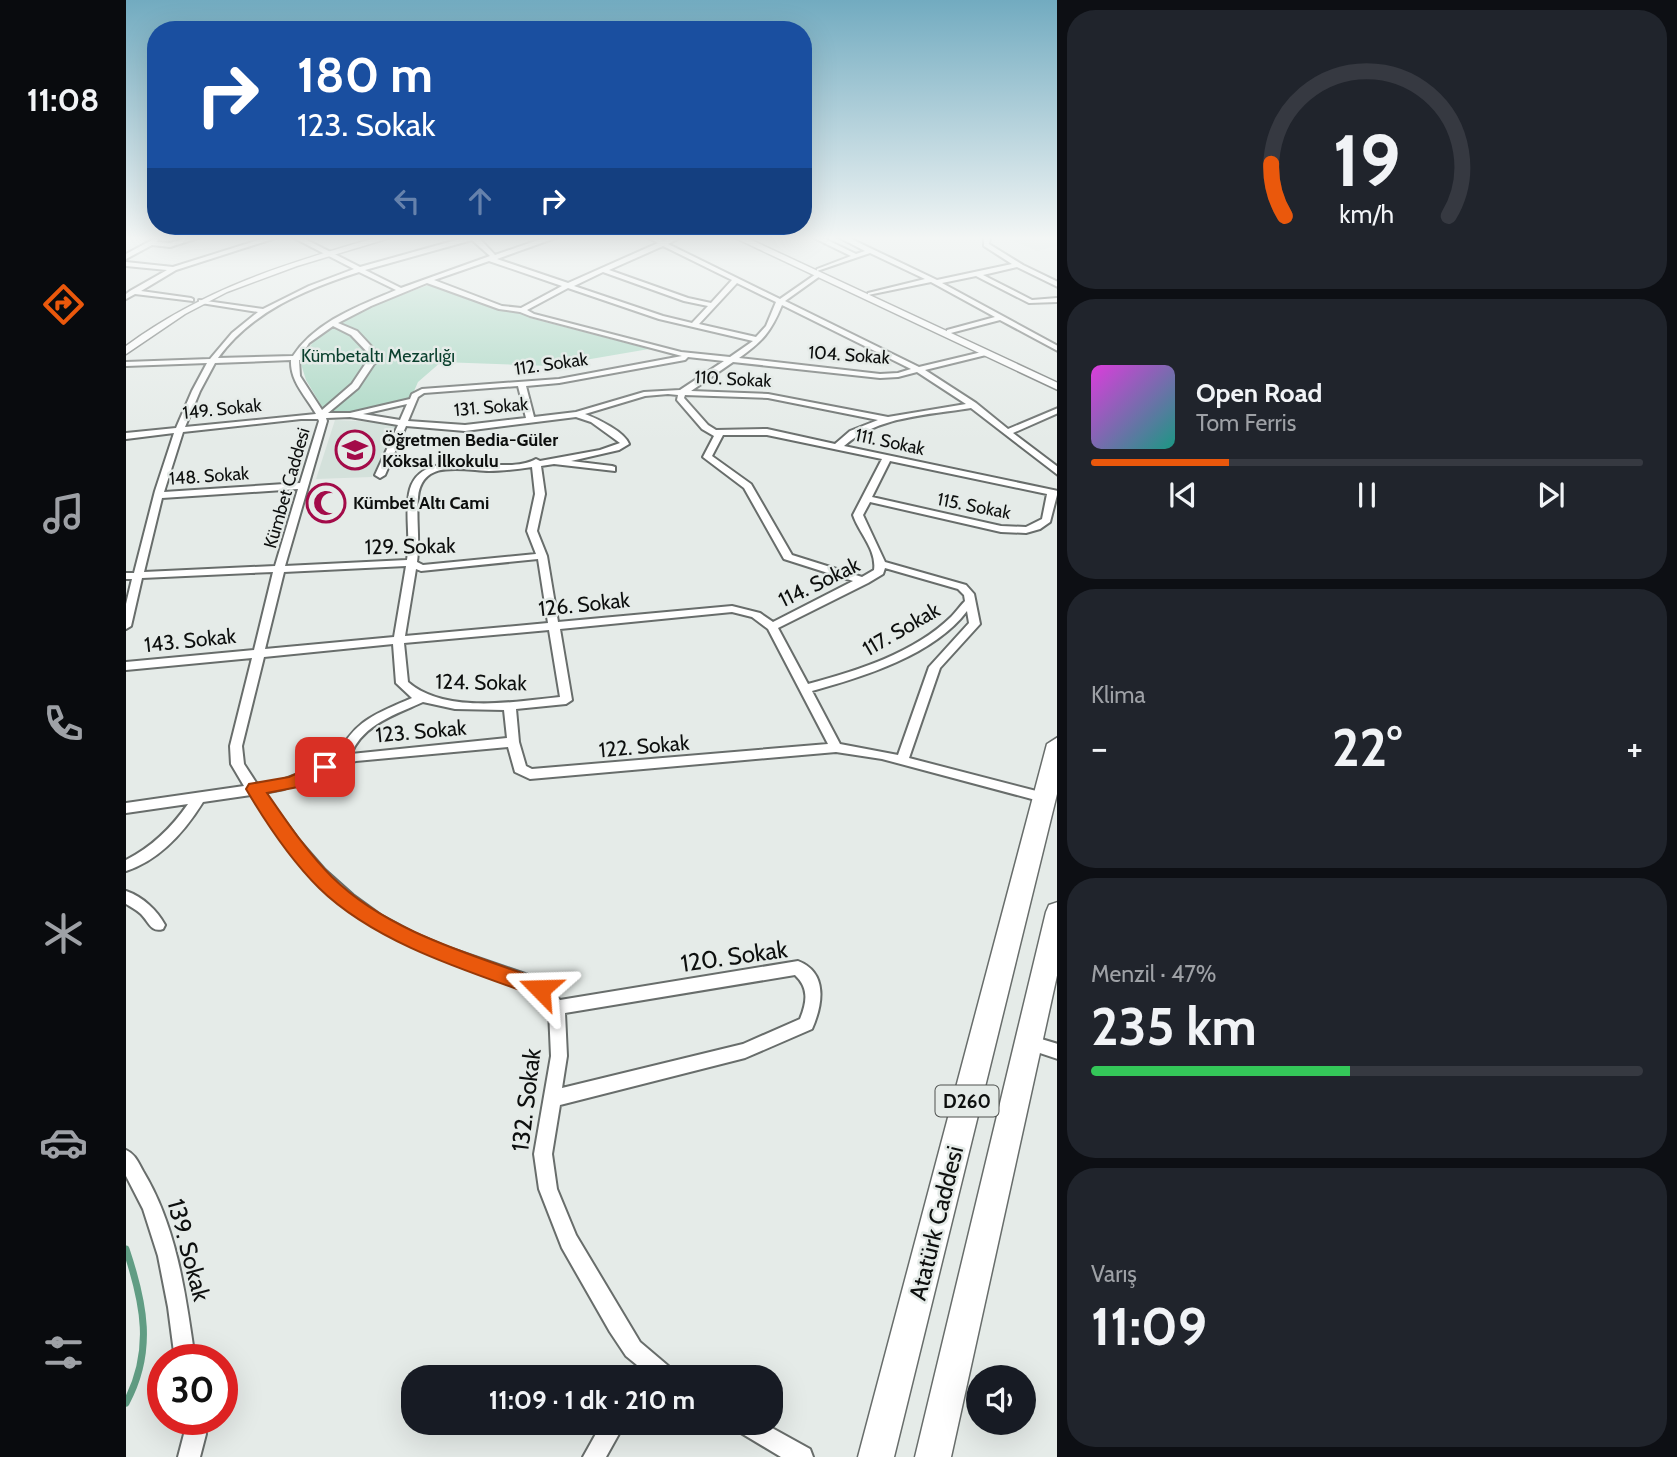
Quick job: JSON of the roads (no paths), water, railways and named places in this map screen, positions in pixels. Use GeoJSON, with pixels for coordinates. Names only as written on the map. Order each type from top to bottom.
{"type":"FeatureCollection","features":[{"type":"Feature","properties":{"kind":"highway","name":"Atatürk Caddesi"},"geometry":{"type":"LineString","coordinates":[[876,1457],[1057,748]]}},
{"type":"Feature","properties":{"kind":"highway","name":"D260"},"geometry":{"type":"LineString","coordinates":[[933,1457],[1057,916]]}},
{"type":"Feature","properties":{"kind":"main road"},"geometry":{"type":"LineString","coordinates":[[126,343],[189,305]]}},
{"type":"Feature","properties":{"kind":"main road"},"geometry":{"type":"LineString","coordinates":[[126,351],[190,305]]}},
{"type":"Feature","properties":{"kind":"main road"},"geometry":{"type":"LineString","coordinates":[[885,305],[983,353],[1057,384]]}},
{"type":"Feature","properties":{"kind":"main road"},"geometry":{"type":"LineString","coordinates":[[893,305],[1057,384]]}},
{"type":"Feature","properties":{"kind":"street"},"geometry":{"type":"LineString","coordinates":[[223,305],[264,311]]}},
{"type":"Feature","properties":{"kind":"street"},"geometry":{"type":"LineString","coordinates":[[126,626],[160,495],[193,395],[212,362],[236,334],[264,311],[279,305]]}},
{"type":"Feature","properties":{"kind":"street"},"geometry":{"type":"LineString","coordinates":[[295,358],[308,337],[325,325],[370,305]]}},
{"type":"Feature","properties":{"kind":"street","name":"104. Sokak"},"geometry":{"type":"LineString","coordinates":[[493,305],[522,310],[532,315],[696,356],[880,376],[919,370],[983,353]]}},
{"type":"Feature","properties":{"kind":"street"},"geometry":{"type":"LineString","coordinates":[[522,310],[531,305]]}},
{"type":"Feature","properties":{"kind":"street"},"geometry":{"type":"LineString","coordinates":[[621,305],[661,318],[759,340]]}},
{"type":"Feature","properties":{"kind":"street"},"geometry":{"type":"LineString","coordinates":[[694,326],[713,305]]}},
{"type":"Feature","properties":{"kind":"street"},"geometry":{"type":"LineString","coordinates":[[779,305],[769,327],[759,340],[683,392],[680,398],[705,427],[716,432],[719,438],[707,457],[748,486],[788,558],[864,581]]}},
{"type":"Feature","properties":{"kind":"street"},"geometry":{"type":"LineString","coordinates":[[786,305],[919,370],[973,405],[1057,471]]}},
{"type":"Feature","properties":{"kind":"street"},"geometry":{"type":"LineString","coordinates":[[977,305],[1057,348]]}},
{"type":"Feature","properties":{"kind":"street"},"geometry":{"type":"LineString","coordinates":[[950,332],[1000,318]]}},
{"type":"Feature","properties":{"kind":"street"},"geometry":{"type":"LineString","coordinates":[[321,415],[355,386],[371,362],[378,358],[354,333],[334,324]]}},
{"type":"Feature","properties":{"kind":"street","name":"112. Sokak"},"geometry":{"type":"LineString","coordinates":[[321,415],[350,415],[414,400],[418,393],[428,390],[522,385],[696,356]]}},
{"type":"Feature","properties":{"kind":"street"},"geometry":{"type":"LineString","coordinates":[[126,364],[295,358],[355,358],[371,362]]}},
{"type":"Feature","properties":{"kind":"street","name":"Kümbet Caddesi"},"geometry":{"type":"LineString","coordinates":[[255,789],[240,775],[235,760],[279,570],[323,421],[301,386],[295,358]]}},
{"type":"Feature","properties":{"kind":"street"},"geometry":{"type":"LineString","coordinates":[[522,385],[531,420]]}},
{"type":"Feature","properties":{"kind":"street","name":"110. Sokak"},"geometry":{"type":"LineString","coordinates":[[577,414],[644,394],[683,392],[781,398],[888,419]]}},
{"type":"Feature","properties":{"kind":"street"},"geometry":{"type":"LineString","coordinates":[[380,475],[414,400]]}},
{"type":"Feature","properties":{"kind":"street","name":"110. Sokak"},"geometry":{"type":"LineString","coordinates":[[837,447],[853,433],[888,419],[973,405]]}},
{"type":"Feature","properties":{"kind":"street"},"geometry":{"type":"LineString","coordinates":[[1008,432],[1057,410]]}},
{"type":"Feature","properties":{"kind":"street","name":"131. Sokak"},"geometry":{"type":"LineString","coordinates":[[350,415],[465,428],[577,414]]}},
{"type":"Feature","properties":{"kind":"street","name":"129. Sokak"},"geometry":{"type":"LineString","coordinates":[[412,563],[416,483],[424,474],[447,467],[501,468],[616,449],[625,443],[605,426],[577,414]]}},
{"type":"Feature","properties":{"kind":"street","name":"149. Sokak"},"geometry":{"type":"LineString","coordinates":[[126,436],[321,415]]}},
{"type":"Feature","properties":{"kind":"street","name":"111. Sokak"},"geometry":{"type":"LineString","coordinates":[[716,432],[768,432],[1055,493]]}},
{"type":"Feature","properties":{"kind":"street","name":"114. Sokak"},"geometry":{"type":"LineString","coordinates":[[772,627],[876,575],[882,564],[858,515],[887,458]]}},
{"type":"Feature","properties":{"kind":"street"},"geometry":{"type":"LineString","coordinates":[[548,460],[612,469]]}},
{"type":"Feature","properties":{"kind":"street"},"geometry":{"type":"LineString","coordinates":[[536,462],[540,494],[532,531],[542,556],[556,626]]}},
{"type":"Feature","properties":{"kind":"street","name":"148. Sokak"},"geometry":{"type":"LineString","coordinates":[[160,495],[302,486]]}},
{"type":"Feature","properties":{"kind":"street","name":"115. Sokak"},"geometry":{"type":"LineString","coordinates":[[866,498],[1001,529],[1024,531],[1036,528],[1047,520],[1055,493]]}},
{"type":"Feature","properties":{"kind":"street","name":"129. Sokak"},"geometry":{"type":"LineString","coordinates":[[126,576],[412,563],[421,568],[542,556]]}},
{"type":"Feature","properties":{"kind":"street","name":"124. Sokak"},"geometry":{"type":"LineString","coordinates":[[412,563],[399,641],[402,683],[420,699],[463,705],[510,705],[566,700],[556,626]]}},
{"type":"Feature","properties":{"kind":"street"},"geometry":{"type":"LineString","coordinates":[[882,564],[962,587],[969,594],[968,603],[975,624],[974,629],[946,651],[935,667],[902,760]]}},
{"type":"Feature","properties":{"kind":"street","name":"117. Sokak"},"geometry":{"type":"LineString","coordinates":[[806,689],[850,678],[892,660],[960,616],[968,603]]}},
{"type":"Feature","properties":{"kind":"street","name":"126. Sokak"},"geometry":{"type":"LineString","coordinates":[[259,653],[732,609],[757,615],[772,627]]}},
{"type":"Feature","properties":{"kind":"street"},"geometry":{"type":"LineString","coordinates":[[772,627],[836,748],[902,760],[1043,797]]}},
{"type":"Feature","properties":{"kind":"street","name":"143. Sokak"},"geometry":{"type":"LineString","coordinates":[[126,666],[259,653]]}},
{"type":"Feature","properties":{"kind":"street"},"geometry":{"type":"LineString","coordinates":[[343,760],[348,743],[357,730],[420,699]]}},
{"type":"Feature","properties":{"kind":"street","name":"122. Sokak"},"geometry":{"type":"LineString","coordinates":[[510,705],[513,742],[520,769],[541,775],[836,748]]}},
{"type":"Feature","properties":{"kind":"street","name":"123. Sokak"},"geometry":{"type":"LineString","coordinates":[[126,807],[292,782],[343,760],[513,742]]}},
{"type":"Feature","properties":{"kind":"street"},"geometry":{"type":"LineString","coordinates":[[255,789],[301,855],[326,883],[351,903],[425,946],[533,985],[549,996],[557,1007]]}},
{"type":"Feature","properties":{"kind":"street"},"geometry":{"type":"LineString","coordinates":[[126,866],[168,837],[187,818],[200,796]]}},
{"type":"Feature","properties":{"kind":"street"},"geometry":{"type":"LineString","coordinates":[[126,897],[145,909],[158,925]]}},
{"type":"Feature","properties":{"kind":"street","name":"120. Sokak"},"geometry":{"type":"LineString","coordinates":[[551,1099],[745,1051],[806,1024],[816,999],[813,984],[798,968],[557,1007]]}},
{"type":"Feature","properties":{"kind":"street","name":"132. Sokak"},"geometry":{"type":"LineString","coordinates":[[557,1007],[559,1056],[543,1154],[553,1201],[569,1241],[642,1365]]}},
{"type":"Feature","properties":{"kind":"street"},"geometry":{"type":"LineString","coordinates":[[1027,1042],[1057,1052]]}},
{"type":"Feature","properties":{"kind":"street","name":"139. Sokak"},"geometry":{"type":"LineString","coordinates":[[126,1159],[145,1188],[164,1238],[182,1344]]}},
{"type":"Feature","properties":{"kind":"street"},"geometry":{"type":"LineString","coordinates":[[189,1457],[195,1435]]}},
{"type":"Feature","properties":{"kind":"street"},"geometry":{"type":"LineString","coordinates":[[594,1457],[607,1435]]}},
{"type":"Feature","properties":{"kind":"street"},"geometry":{"type":"LineString","coordinates":[[764,1435],[802,1457]]}},
{"type":"Feature","properties":{"kind":"waterway"},"geometry":{"type":"LineString","coordinates":[[126,1249],[138,1289],[143,1327],[140,1365],[126,1403]]}},
{"type":"Feature","properties":{"kind":"place","name":"Öğretmen Bedia-Güler Köksal İlkokulu"},"geometry":{"type":"Point","coordinates":[355,450]}},
{"type":"Feature","properties":{"kind":"place","name":"Kümbet Altı Cami"},"geometry":{"type":"Point","coordinates":[326,503]}},
{"type":"Feature","properties":{"kind":"park label","name":"Kümbetaltı Mezarlığı"},"geometry":{"type":"Point","coordinates":[378,356]}}]}
